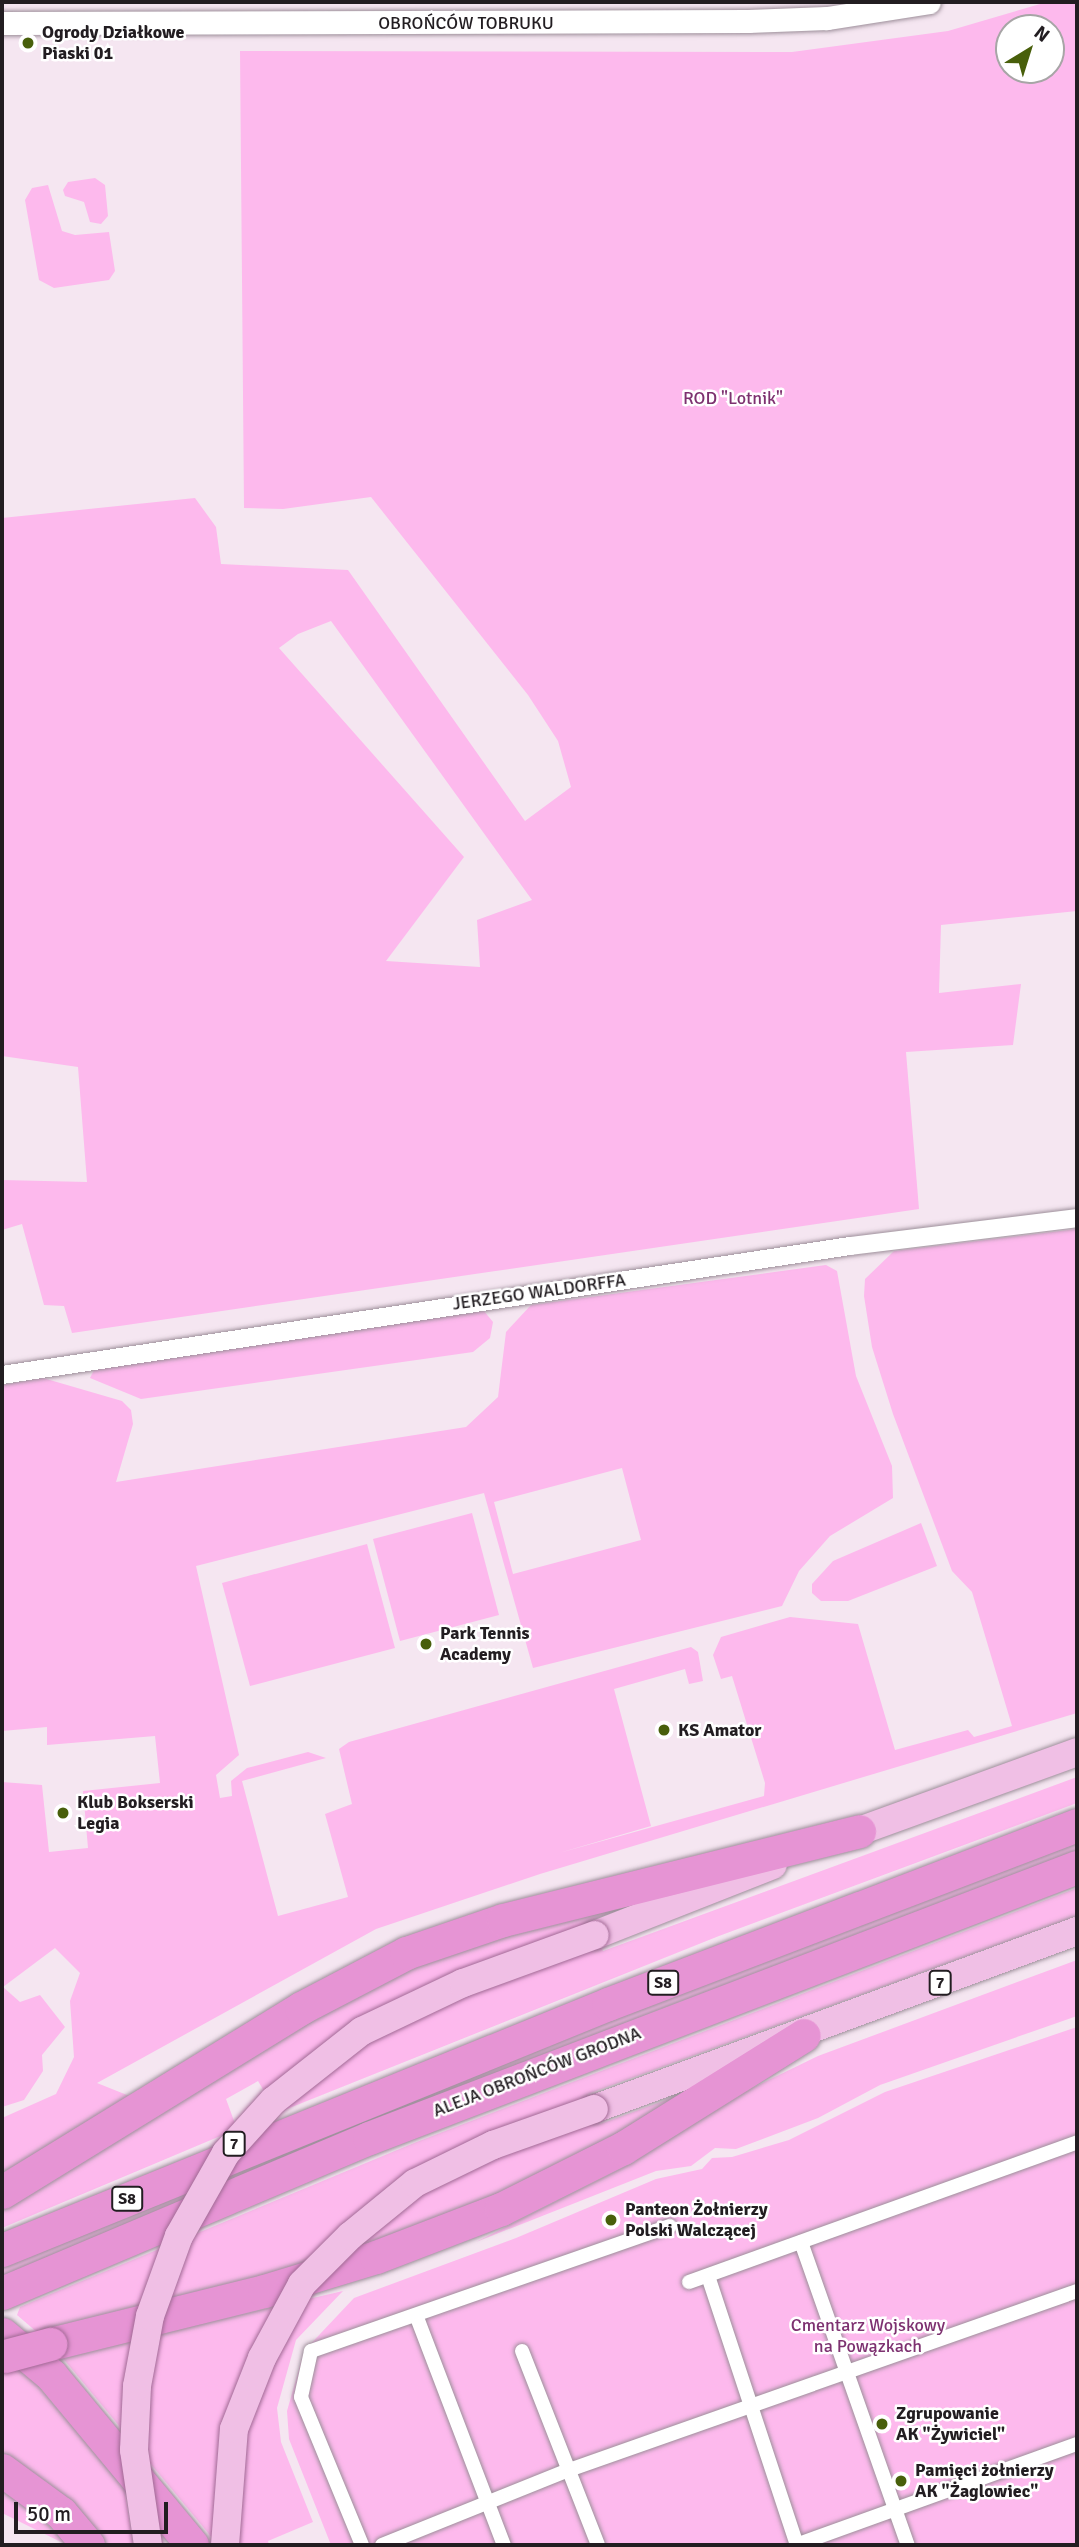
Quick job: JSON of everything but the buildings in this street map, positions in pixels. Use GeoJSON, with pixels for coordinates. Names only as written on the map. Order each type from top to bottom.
{"type":"FeatureCollection","features":[{"type":"Feature","properties":{"kind":"highway","name":"ALEJA OBROŃCÓW GRODNA"},"geometry":{"type":"LineString","coordinates":[[2,2250],[608,2004],[1077,1825]]}},
{"type":"Feature","properties":{"kind":"highway"},"geometry":{"type":"LineString","coordinates":[[2,2192],[301,2008],[406,1953],[503,1920],[859,1831]]}},
{"type":"Feature","properties":{"kind":"highway","name":"ALEJA OBROŃCÓW GRODNA"},"geometry":{"type":"LineString","coordinates":[[2,2292],[382,2133],[1077,1867]]}},
{"type":"Feature","properties":{"kind":"highway"},"geometry":{"type":"LineString","coordinates":[[3,2349],[50,2344],[277,2287],[376,2257],[501,2209],[623,2148],[804,2035]]}},
{"type":"Feature","properties":{"kind":"highway"},"geometry":{"type":"LineString","coordinates":[[3,2349],[51,2375],[192,2545]]}},
{"type":"Feature","properties":{"kind":"highway"},"geometry":{"type":"LineString","coordinates":[[2,2470],[61,2513],[88,2545]]}},
{"type":"Feature","properties":{"kind":"main road","name":"7"},"geometry":{"type":"LineString","coordinates":[[148,2545],[134,2450],[137,2386],[149,2316],[178,2236],[226,2153],[273,2101],[362,2031],[463,1983],[595,1935],[859,1831],[1077,1752]]}},
{"type":"Feature","properties":{"kind":"main road","name":"7"},"geometry":{"type":"LineString","coordinates":[[225,2545],[234,2429],[261,2358],[302,2284],[350,2236],[415,2183],[493,2145],[804,2035],[1077,1931]]}},
{"type":"Feature","properties":{"kind":"street","name":"OBROŃCÓW TOBRUKU"},"geometry":{"type":"LineString","coordinates":[[2,23],[747,21],[827,18],[929,2]]}},
{"type":"Feature","properties":{"kind":"street","name":"JERZEGO WALDORFFA"},"geometry":{"type":"LineString","coordinates":[[2,1375],[823,1250],[1077,1218]]}},
{"type":"Feature","properties":{"kind":"street"},"geometry":{"type":"LineString","coordinates":[[689,2282],[1077,2142]]}},
{"type":"Feature","properties":{"kind":"street"},"geometry":{"type":"LineString","coordinates":[[362,2545],[301,2397],[311,2351],[670,2226]]}},
{"type":"Feature","properties":{"kind":"street"},"geometry":{"type":"LineString","coordinates":[[802,2242],[908,2545]]}},
{"type":"Feature","properties":{"kind":"street"},"geometry":{"type":"LineString","coordinates":[[708,2276],[796,2545],[1077,2444]]}},
{"type":"Feature","properties":{"kind":"street"},"geometry":{"type":"LineString","coordinates":[[382,2545],[569,2470],[848,2374],[1077,2291]]}},
{"type":"Feature","properties":{"kind":"street"},"geometry":{"type":"LineString","coordinates":[[416,2315],[505,2545]]}},
{"type":"Feature","properties":{"kind":"street"},"geometry":{"type":"LineString","coordinates":[[522,2351],[598,2545]]}},
{"type":"Feature","properties":{"kind":"green space","name":"ROD \"Lotnik\""},"geometry":{"type":"Polygon","coordinates":[[[1047,2],[1077,2],[1077,911],[941,925],[939,993],[1021,984],[1013,1045],[906,1052],[919,1209],[72,1333],[64,1306],[44,1305],[22,1224],[2,1230],[2,1180],[87,1182],[78,1067],[2,1056],[2,518],[195,498],[216,527],[221,564],[348,570],[525,821],[571,787],[558,741],[528,695],[371,497],[283,509],[244,508],[240,51],[792,52],[948,31],[995,17],[995,84],[1065,84],[1065,14],[1006,14],[1047,2]],[[331,621],[298,634],[279,648],[464,857],[386,961],[480,967],[477,920],[532,900],[331,621]]]}},
{"type":"Feature","properties":{"kind":"green space"},"geometry":{"type":"Polygon","coordinates":[[[95,178],[105,185],[108,216],[101,224],[90,222],[84,202],[65,196],[63,190],[68,182],[95,178]]]}},
{"type":"Feature","properties":{"kind":"green space"},"geometry":{"type":"Polygon","coordinates":[[[48,185],[62,231],[75,235],[109,232],[115,271],[109,280],[54,288],[39,280],[25,200],[32,188],[48,185]]]}},
{"type":"Feature","properties":{"kind":"green space"},"geometry":{"type":"Polygon","coordinates":[[[1077,1229],[1077,1713],[540,1874],[376,1929],[97,2083],[132,2097],[2,2173],[2,2118],[56,2094],[74,2057],[70,2001],[80,1973],[55,1948],[3,1987],[20,2002],[40,1995],[65,2027],[42,2055],[43,2071],[24,2100],[2,2107],[2,1782],[42,1785],[49,1852],[88,1848],[83,1791],[160,1783],[155,1736],[47,1745],[47,1727],[2,1731],[2,1385],[43,1378],[122,1401],[131,1410],[133,1424],[116,1482],[466,1427],[498,1397],[506,1332],[531,1305],[826,1265],[837,1271],[856,1376],[892,1466],[893,1498],[830,1536],[799,1571],[782,1606],[533,1668],[484,1493],[196,1566],[239,1755],[216,1775],[220,1798],[232,1796],[231,1781],[247,1768],[308,1752],[326,1758],[242,1781],[278,1916],[348,1897],[325,1814],[352,1804],[339,1749],[349,1742],[691,1647],[698,1652],[703,1681],[689,1684],[685,1669],[614,1689],[651,1826],[559,1853],[764,1796],[765,1783],[732,1676],[721,1679],[713,1655],[721,1637],[790,1617],[858,1624],[895,1750],[968,1730],[974,1737],[1012,1726],[972,1592],[952,1571],[893,1414],[872,1347],[864,1296],[865,1279],[894,1251],[1077,1229]],[[622,1468],[494,1502],[513,1574],[641,1540],[622,1468]]]}},
{"type":"Feature","properties":{"kind":"green space"},"geometry":{"type":"Polygon","coordinates":[[[484,1311],[493,1322],[490,1338],[473,1352],[141,1399],[90,1378],[95,1368],[484,1311]]]}},
{"type":"Feature","properties":{"kind":"green space"},"geometry":{"type":"Polygon","coordinates":[[[472,1513],[499,1615],[400,1641],[373,1539],[472,1513]]]}},
{"type":"Feature","properties":{"kind":"green space"},"geometry":{"type":"Polygon","coordinates":[[[921,1523],[937,1566],[848,1601],[821,1601],[812,1593],[812,1584],[833,1561],[921,1523]]]}},
{"type":"Feature","properties":{"kind":"green space"},"geometry":{"type":"Polygon","coordinates":[[[367,1544],[395,1648],[250,1686],[222,1583],[367,1544]]]}},
{"type":"Feature","properties":{"kind":"green space"},"geometry":{"type":"Polygon","coordinates":[[[1077,1777],[1077,1803],[719,1936],[277,2113],[258,2081],[226,2099],[237,2129],[2,2228],[2,2202],[380,1979],[473,1942],[635,1904],[589,1921],[603,1951],[1077,1777]]]}},
{"type":"Feature","properties":{"kind":"green space"},"geometry":{"type":"Polygon","coordinates":[[[1077,1840],[1077,1854],[660,2009],[2,2278],[2,2266],[438,2083],[1077,1840]]]}},
{"type":"Feature","properties":{"kind":"green space"},"geometry":{"type":"Polygon","coordinates":[[[1077,1888],[1077,1916],[588,2094],[600,2124],[713,2083],[547,2174],[381,2240],[274,2273],[38,2333],[17,2315],[20,2307],[414,2143],[1077,1888]]]}},
{"type":"Feature","properties":{"kind":"green space"},"geometry":{"type":"Polygon","coordinates":[[[1077,1960],[1077,2016],[880,2085],[818,2118],[736,2149],[715,2148],[691,2166],[656,2171],[476,2242],[636,2161],[634,2156],[746,2091],[818,2056],[1077,1960]]]}},
{"type":"Feature","properties":{"kind":"green space","name":"Cmentarz Wojskowy na Powązkach"},"geometry":{"type":"Polygon","coordinates":[[[1077,2027],[1077,2545],[331,2545],[289,2439],[287,2411],[304,2351],[354,2298],[516,2238],[656,2179],[702,2169],[712,2158],[732,2157],[789,2140],[885,2092],[1077,2027]]]}},
{"type":"Feature","properties":{"kind":"green space"},"geometry":{"type":"Polygon","coordinates":[[[343,2291],[296,2340],[277,2408],[281,2442],[313,2522],[268,2541],[269,2545],[218,2545],[61,2356],[343,2291]]]}},
{"type":"Feature","properties":{"kind":"green space"},"geometry":{"type":"Polygon","coordinates":[[[22,2367],[124,2488],[133,2545],[100,2545],[2,2460],[2,2372],[22,2367]]]}},
{"type":"Feature","properties":{"kind":"green space"},"geometry":{"type":"Polygon","coordinates":[[[2,2489],[36,2513],[67,2545],[2,2513],[2,2489]]]}},
{"type":"Feature","properties":{"kind":"place","name":"Ogrody Działkowe Piaski 01"},"geometry":{"type":"Point","coordinates":[28,43]}},
{"type":"Feature","properties":{"kind":"place","name":"Park Tennis Academy"},"geometry":{"type":"Point","coordinates":[426,1644]}},
{"type":"Feature","properties":{"kind":"place","name":"KS Amator"},"geometry":{"type":"Point","coordinates":[664,1730]}},
{"type":"Feature","properties":{"kind":"place","name":"Klub Bokserski Legia"},"geometry":{"type":"Point","coordinates":[63,1813]}},
{"type":"Feature","properties":{"kind":"place","name":"Panteon Żołnierzy Polski Walczącej"},"geometry":{"type":"Point","coordinates":[611,2220]}},
{"type":"Feature","properties":{"kind":"place","name":"Zgrupowanie AK \"Żywiciel\""},"geometry":{"type":"Point","coordinates":[882,2424]}},
{"type":"Feature","properties":{"kind":"place","name":"Pamięci żołnierzy AK \"Żaglowiec\""},"geometry":{"type":"Point","coordinates":[901,2481]}}]}
